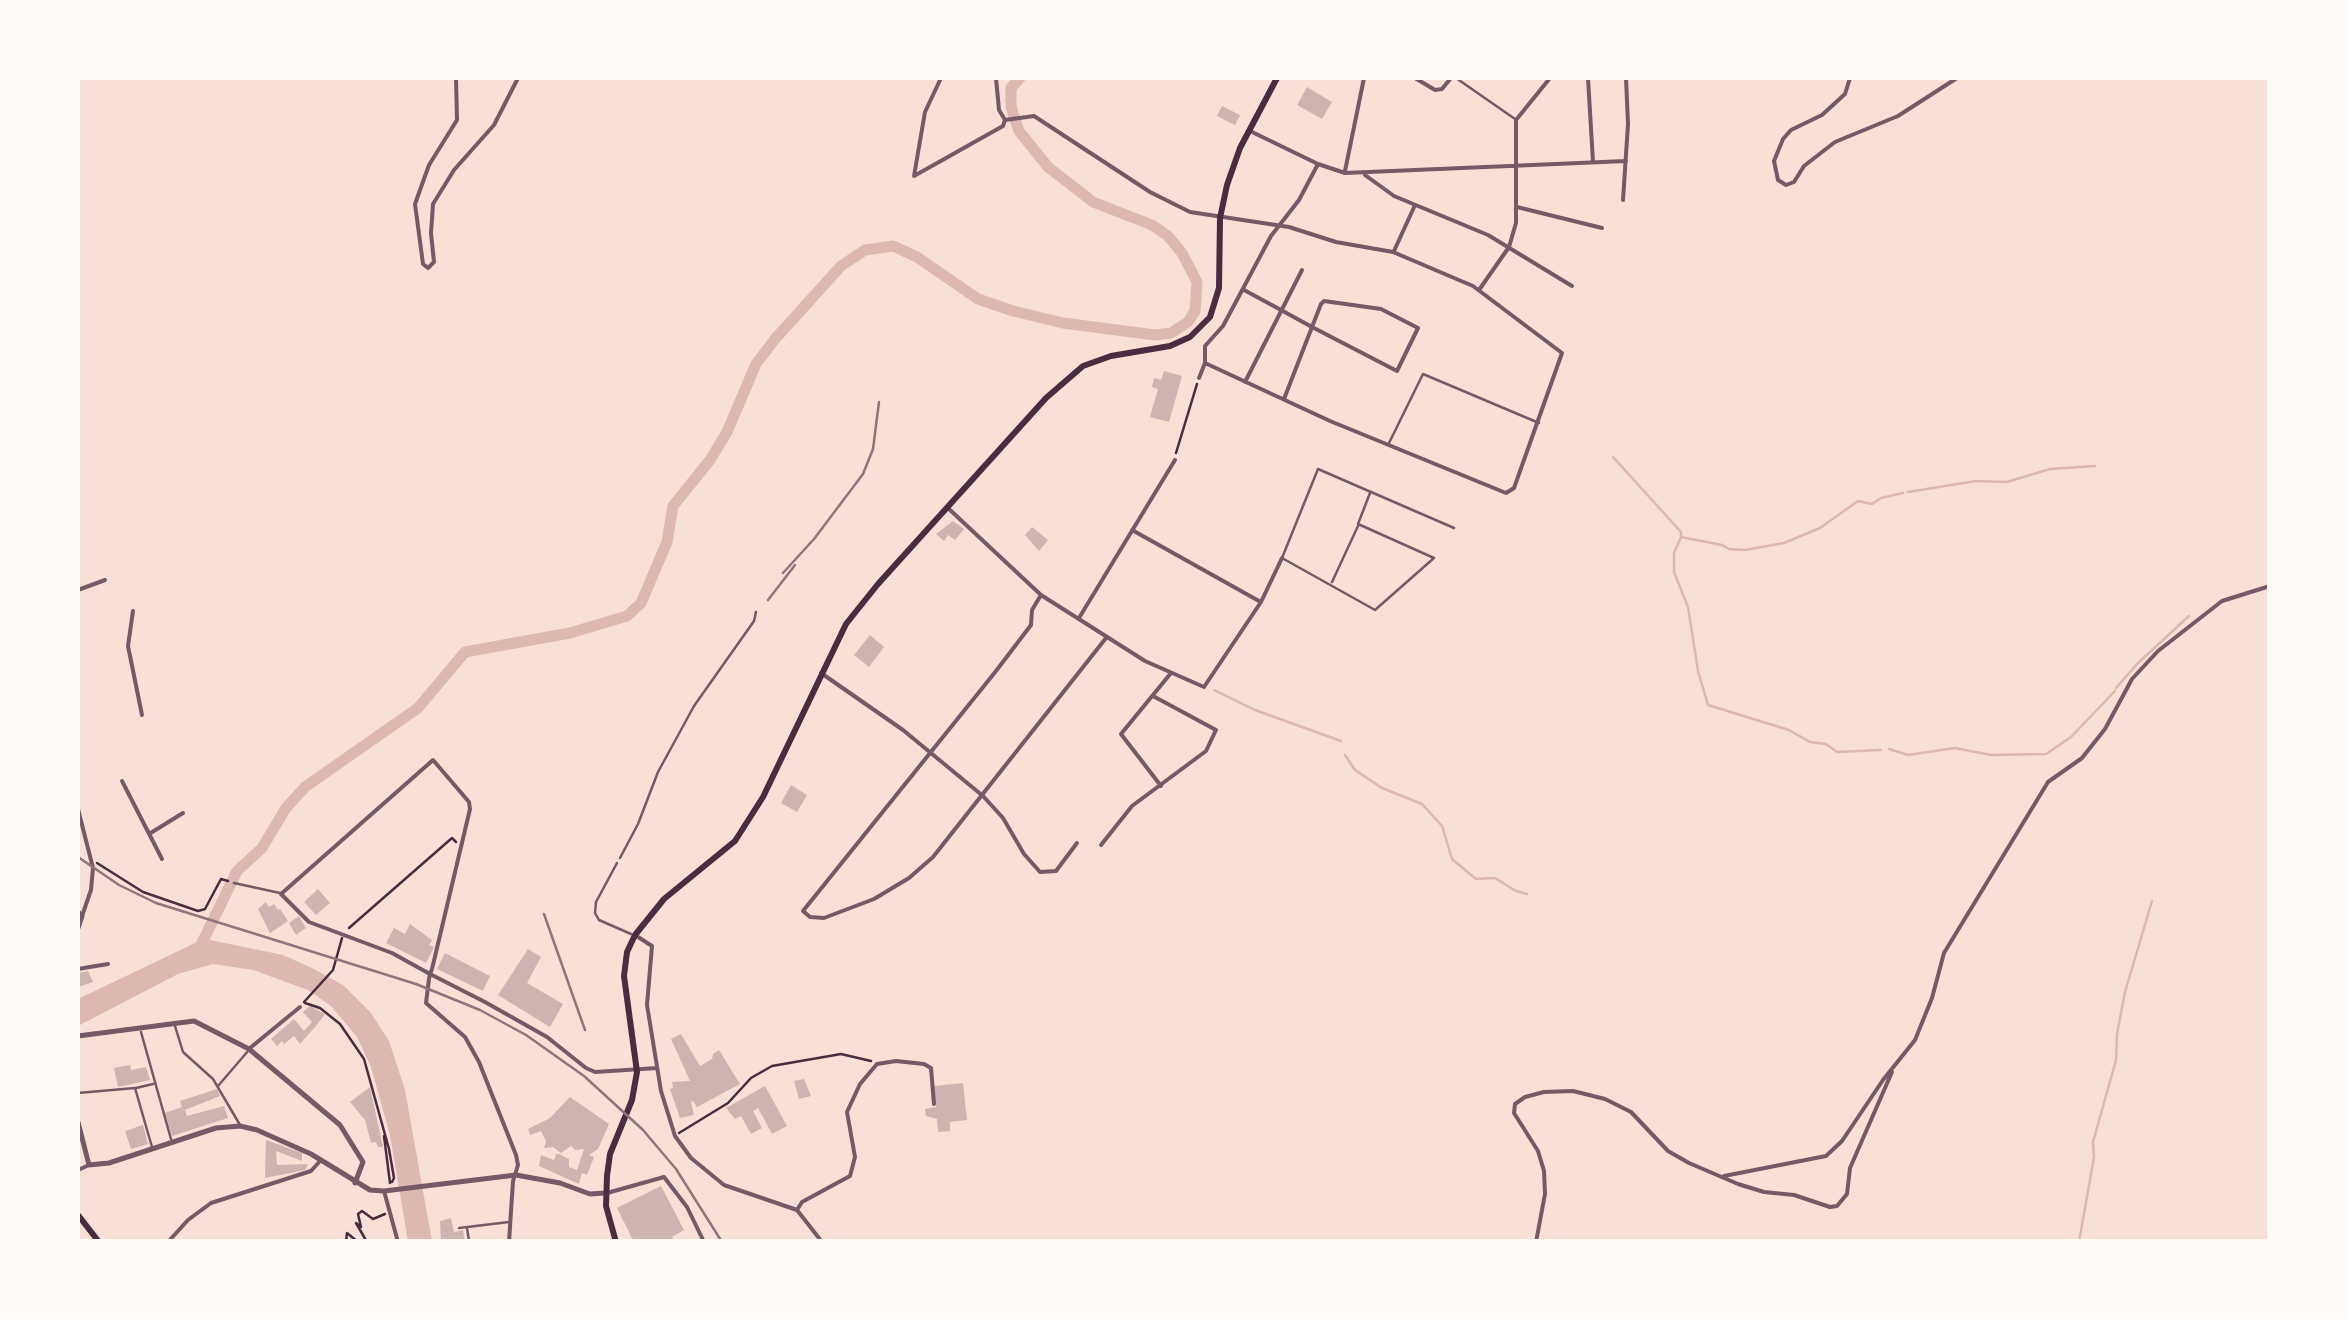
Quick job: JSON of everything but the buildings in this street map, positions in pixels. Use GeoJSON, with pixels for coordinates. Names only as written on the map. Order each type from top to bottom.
{"type":"FeatureCollection","features":[{"type":"Feature","properties":{"kind":"main road"},"geometry":{"type":"LineString","coordinates":[[616,1242],[606,1193],[610,1154],[632,1100],[637,1072],[624,976],[627,952],[635,935],[651,911],[726,850],[744,829],[852,614],[1066,377],[1100,359],[1182,342],[1202,327],[1214,308],[1219,288],[1220,218],[1233,164],[1277,78]]}},
{"type":"Feature","properties":{"kind":"main road"},"geometry":{"type":"LineString","coordinates":[[78,1215],[100,1242]]}},
{"type":"Feature","properties":{"kind":"street"},"geometry":{"type":"LineString","coordinates":[[456,78],[457,120],[429,165],[415,204],[423,264],[428,268],[434,262],[433,204],[454,170],[494,125],[518,78]]}},
{"type":"Feature","properties":{"kind":"street"},"geometry":{"type":"LineString","coordinates":[[941,78],[925,112],[914,176],[1007,121],[1034,116],[1170,204],[1220,218],[1277,226],[1393,252],[1479,290],[1562,353],[1514,488],[1506,494],[1205,363]]}},
{"type":"Feature","properties":{"kind":"street"},"geometry":{"type":"LineString","coordinates":[[996,78],[999,110],[1007,121]]}},
{"type":"Feature","properties":{"kind":"street"},"geometry":{"type":"LineString","coordinates":[[1345,173],[1364,78]]}},
{"type":"Feature","properties":{"kind":"street"},"geometry":{"type":"LineString","coordinates":[[1414,78],[1436,90],[1454,78],[1516,120]]}},
{"type":"Feature","properties":{"kind":"street"},"geometry":{"type":"LineString","coordinates":[[1479,290],[1510,246],[1517,207],[1516,120],[1550,78]]}},
{"type":"Feature","properties":{"kind":"street"},"geometry":{"type":"LineString","coordinates":[[1588,78],[1593,162]]}},
{"type":"Feature","properties":{"kind":"street"},"geometry":{"type":"LineString","coordinates":[[1623,200],[1626,78]]}},
{"type":"Feature","properties":{"kind":"street"},"geometry":{"type":"LineString","coordinates":[[1850,78],[1844,94],[1822,115],[1791,130],[1783,139],[1774,160],[1778,180],[1794,182],[1804,166],[1835,142],[1898,116],[1957,78]]}},
{"type":"Feature","properties":{"kind":"street"},"geometry":{"type":"LineString","coordinates":[[1248,131],[1345,173],[1626,161]]}},
{"type":"Feature","properties":{"kind":"street"},"geometry":{"type":"LineString","coordinates":[[1199,378],[1205,363],[1205,346],[1223,326],[1277,226],[1299,200],[1318,164]]}},
{"type":"Feature","properties":{"kind":"street"},"geometry":{"type":"LineString","coordinates":[[1364,174],[1415,205],[1510,246],[1572,286]]}},
{"type":"Feature","properties":{"kind":"street"},"geometry":{"type":"LineString","coordinates":[[1393,252],[1415,205]]}},
{"type":"Feature","properties":{"kind":"street"},"geometry":{"type":"LineString","coordinates":[[1517,207],[1602,228]]}},
{"type":"Feature","properties":{"kind":"street"},"geometry":{"type":"LineString","coordinates":[[1244,382],[1302,270]]}},
{"type":"Feature","properties":{"kind":"street"},"geometry":{"type":"LineString","coordinates":[[1244,290],[1312,327],[1397,371],[1418,328],[1382,309],[1328,300],[1321,304],[1312,327],[1284,399]]}},
{"type":"Feature","properties":{"kind":"street"},"geometry":{"type":"LineString","coordinates":[[1388,443],[1424,374],[1539,422]]}},
{"type":"Feature","properties":{"kind":"street"},"geometry":{"type":"LineString","coordinates":[[1078,620],[1174,460]]}},
{"type":"Feature","properties":{"kind":"street"},"geometry":{"type":"LineString","coordinates":[[948,508],[1041,595],[1106,638],[1204,687],[1261,602],[1318,469],[1454,528]]}},
{"type":"Feature","properties":{"kind":"street"},"geometry":{"type":"LineString","coordinates":[[1332,584],[1370,493]]}},
{"type":"Feature","properties":{"kind":"street"},"geometry":{"type":"LineString","coordinates":[[1282,558],[1375,610],[1434,558],[1358,524]]}},
{"type":"Feature","properties":{"kind":"street"},"geometry":{"type":"LineString","coordinates":[[1132,530],[1261,602]]}},
{"type":"Feature","properties":{"kind":"street"},"geometry":{"type":"LineString","coordinates":[[78,590],[106,580]]}},
{"type":"Feature","properties":{"kind":"street"},"geometry":{"type":"LineString","coordinates":[[1724,1176],[1826,1156],[1853,1128],[1915,1040],[1944,953],[2048,782],[2082,758],[2105,729],[2132,679],[2158,651],[2222,601],[2270,586]]}},
{"type":"Feature","properties":{"kind":"street"},"geometry":{"type":"LineString","coordinates":[[1041,595],[1032,610],[1031,625],[803,911],[824,918],[874,900],[934,857],[1106,638]]}},
{"type":"Feature","properties":{"kind":"street"},"geometry":{"type":"LineString","coordinates":[[133,612],[128,646],[142,715]]}},
{"type":"Feature","properties":{"kind":"street"},"geometry":{"type":"LineString","coordinates":[[756,612],[754,622],[706,686],[658,772],[638,824],[596,902],[595,913],[599,920],[652,946],[647,996],[664,1105],[674,1136],[692,1158],[724,1185],[796,1210],[822,1242]]}},
{"type":"Feature","properties":{"kind":"street"},"geometry":{"type":"LineString","coordinates":[[821,673],[932,752],[983,796],[1040,872],[1056,871],[1078,843]]}},
{"type":"Feature","properties":{"kind":"street"},"geometry":{"type":"LineString","coordinates":[[1162,787],[1121,734],[1170,673]]}},
{"type":"Feature","properties":{"kind":"street"},"geometry":{"type":"LineString","coordinates":[[1101,845],[1132,806],[1206,751],[1216,730],[1153,696]]}},
{"type":"Feature","properties":{"kind":"street"},"geometry":{"type":"LineString","coordinates":[[282,894],[433,760],[469,802],[426,1003],[456,1027],[480,1062],[516,1155],[509,1242]]}},
{"type":"Feature","properties":{"kind":"street"},"geometry":{"type":"LineString","coordinates":[[122,782],[162,858]]}},
{"type":"Feature","properties":{"kind":"street"},"geometry":{"type":"LineString","coordinates":[[78,809],[91,859],[91,890],[78,928]]}},
{"type":"Feature","properties":{"kind":"street"},"geometry":{"type":"LineString","coordinates":[[149,834],[183,813]]}},
{"type":"Feature","properties":{"kind":"street"},"geometry":{"type":"LineString","coordinates":[[234,883],[282,894],[310,922],[344,932],[430,974],[547,1037],[595,1072],[657,1068]]}},
{"type":"Feature","properties":{"kind":"street"},"geometry":{"type":"LineString","coordinates":[[78,969],[108,964]]}},
{"type":"Feature","properties":{"kind":"street"},"geometry":{"type":"LineString","coordinates":[[218,1086],[248,1050],[301,1005]]}},
{"type":"Feature","properties":{"kind":"street"},"geometry":{"type":"LineString","coordinates":[[78,1036],[194,1021],[248,1050],[340,1125],[362,1160],[355,1183]]}},
{"type":"Feature","properties":{"kind":"street"},"geometry":{"type":"LineString","coordinates":[[174,1024],[182,1052],[218,1086],[240,1126]]}},
{"type":"Feature","properties":{"kind":"street"},"geometry":{"type":"LineString","coordinates":[[141,1030],[171,1142]]}},
{"type":"Feature","properties":{"kind":"street"},"geometry":{"type":"LineString","coordinates":[[796,1210],[802,1202],[850,1176],[855,1157],[847,1112],[860,1084],[877,1064],[909,1062],[931,1068],[934,1104]]}},
{"type":"Feature","properties":{"kind":"street"},"geometry":{"type":"LineString","coordinates":[[1536,1242],[1545,1194],[1544,1170],[1538,1151],[1514,1113],[1515,1104],[1524,1097],[1573,1091],[1606,1099],[1630,1112],[1668,1151],[1764,1192],[1837,1206],[1847,1194],[1850,1168],[1893,1068]]}},
{"type":"Feature","properties":{"kind":"street"},"geometry":{"type":"LineString","coordinates":[[78,1093],[134,1088],[153,1082]]}},
{"type":"Feature","properties":{"kind":"street"},"geometry":{"type":"LineString","coordinates":[[134,1088],[152,1148]]}},
{"type":"Feature","properties":{"kind":"street"},"geometry":{"type":"LineString","coordinates":[[78,1122],[89,1165]]}},
{"type":"Feature","properties":{"kind":"street"},"geometry":{"type":"LineString","coordinates":[[78,1170],[216,1128],[240,1126],[320,1160],[370,1190],[516,1175],[560,1183],[590,1194],[664,1178],[687,1207],[704,1242]]}},
{"type":"Feature","properties":{"kind":"street"},"geometry":{"type":"LineString","coordinates":[[168,1242],[211,1203],[311,1171],[320,1160]]}},
{"type":"Feature","properties":{"kind":"street"},"geometry":{"type":"LineString","coordinates":[[384,1191],[398,1242]]}},
{"type":"Feature","properties":{"kind":"street"},"geometry":{"type":"LineString","coordinates":[[459,1228],[508,1222]]}},
{"type":"Feature","properties":{"kind":"street"},"geometry":{"type":"LineString","coordinates":[[466,1227],[469,1241]]}},
{"type":"Feature","properties":{"kind":"path"},"geometry":{"type":"LineString","coordinates":[[1174,460],[1199,378]]}},
{"type":"Feature","properties":{"kind":"path"},"geometry":{"type":"LineString","coordinates":[[308,998],[333,970],[344,932],[452,838],[461,846]]}},
{"type":"Feature","properties":{"kind":"path"},"geometry":{"type":"LineString","coordinates":[[91,859],[127,884],[198,912],[205,908],[221,879],[234,883]]}},
{"type":"Feature","properties":{"kind":"path"},"geometry":{"type":"LineString","coordinates":[[301,1005],[327,1012],[354,1040],[364,1059],[382,1123],[393,1187]]}},
{"type":"Feature","properties":{"kind":"path"},"geometry":{"type":"LineString","coordinates":[[674,1136],[728,1103],[751,1078],[772,1066],[841,1054],[877,1064]]}},
{"type":"Feature","properties":{"kind":"path"},"geometry":{"type":"LineString","coordinates":[[367,1242],[356,1223],[360,1227],[358,1214],[362,1211],[373,1218],[385,1214]]}},
{"type":"Feature","properties":{"kind":"path"},"geometry":{"type":"LineString","coordinates":[[346,1242],[346,1234],[358,1242]]}},
{"type":"Feature","properties":{"kind":"path"},"geometry":{"type":"LineString","coordinates":[[262,1242],[268,1242]]}},
{"type":"Feature","properties":{"kind":"shaded area"},"geometry":{"type":"Polygon","coordinates":[[[210,940],[283,955],[312,968],[343,985],[371,1013],[389,1041],[405,1090],[432,1241],[408,1241],[390,1135],[371,1067],[357,1037],[331,1006],[308,990],[253,970],[213,964],[178,974],[78,1026],[78,999],[195,943],[210,940]]]}},
{"type":"Feature","properties":{"kind":"waterway"},"geometry":{"type":"LineString","coordinates":[[198,951],[237,871],[262,848],[286,808],[305,787],[418,708],[465,652],[570,633],[627,616],[641,603],[667,542],[673,506],[727,432],[756,364],[841,266],[865,250],[893,246],[917,257],[978,299],[1063,323],[1155,335],[1171,333],[1188,322],[1195,311],[1197,282],[1182,253],[1152,225],[1093,202],[1048,167],[1019,131],[1011,107],[1011,88],[1020,78]]}},
{"type":"Feature","properties":{"kind":"waterway"},"geometry":{"type":"LineString","coordinates":[[1613,457],[1681,532],[1681,537],[1729,549],[1784,543],[1820,528],[1858,501],[1872,504],[1903,493]]}},
{"type":"Feature","properties":{"kind":"waterway"},"geometry":{"type":"LineString","coordinates":[[1908,492],[1976,481],[2007,482],[2050,469],[2095,466]]}},
{"type":"Feature","properties":{"kind":"waterway"},"geometry":{"type":"LineString","coordinates":[[1681,537],[1674,553],[1674,572],[1688,607],[1708,705],[1789,730],[1837,752],[1881,750]]}},
{"type":"Feature","properties":{"kind":"waterway"},"geometry":{"type":"LineString","coordinates":[[2116,688],[2189,616]]}},
{"type":"Feature","properties":{"kind":"waterway"},"geometry":{"type":"LineString","coordinates":[[1214,690],[1255,710],[1341,741]]}},
{"type":"Feature","properties":{"kind":"waterway"},"geometry":{"type":"LineString","coordinates":[[1889,749],[1908,755],[1955,748],[1991,755],[2046,754],[2071,737],[2115,691]]}},
{"type":"Feature","properties":{"kind":"waterway"},"geometry":{"type":"LineString","coordinates":[[1345,755],[1355,770],[1382,788],[1422,804],[1442,826],[1452,859],[1476,879],[1495,878],[1527,894]]}},
{"type":"Feature","properties":{"kind":"waterway"},"geometry":{"type":"LineString","coordinates":[[2079,1242],[2094,1157],[2093,1142],[2116,1060],[2125,992],[2152,901]]}},
{"type":"Feature","properties":{"kind":"railway"},"geometry":{"type":"LineString","coordinates":[[783,573],[863,474],[873,449],[879,402]]}},
{"type":"Feature","properties":{"kind":"railway"},"geometry":{"type":"LineString","coordinates":[[768,600],[795,565]]}},
{"type":"Feature","properties":{"kind":"railway"},"geometry":{"type":"LineString","coordinates":[[78,857],[119,885],[156,903],[416,984],[480,1010],[526,1035],[584,1076],[643,1130],[676,1169],[722,1242]]}},
{"type":"Feature","properties":{"kind":"railway"},"geometry":{"type":"LineString","coordinates":[[544,914],[585,1030]]}}]}
